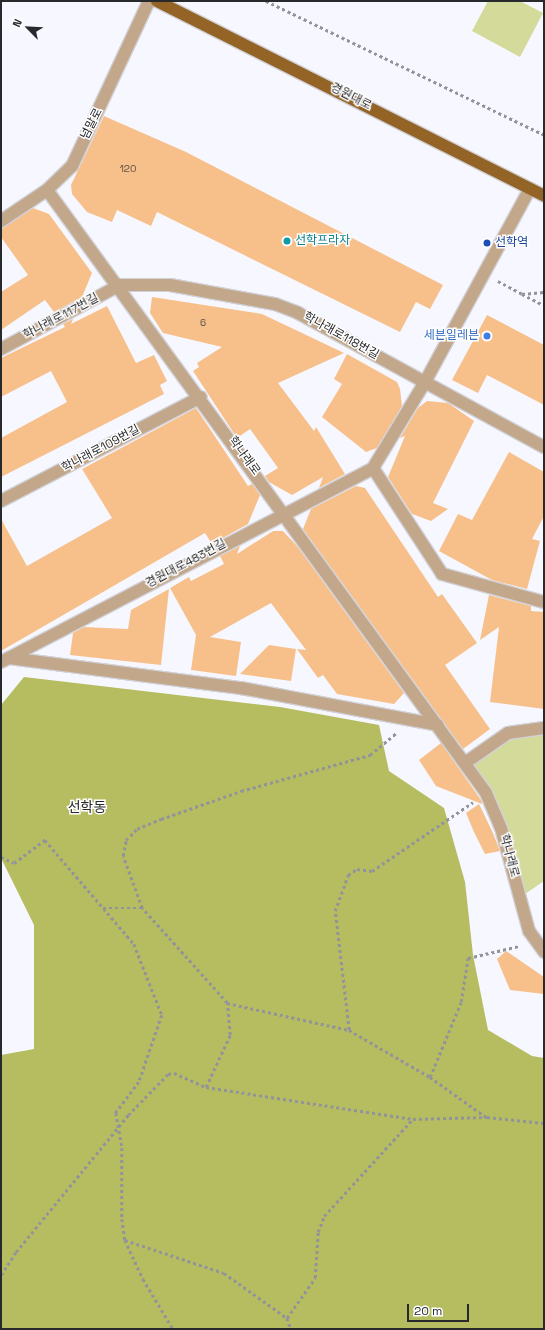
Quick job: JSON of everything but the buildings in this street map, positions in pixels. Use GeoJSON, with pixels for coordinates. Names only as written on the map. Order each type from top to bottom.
{"type":"FeatureCollection","features":[{"type":"Feature","properties":{"kind":"main road","name":"경원대로"},"geometry":{"type":"LineString","coordinates":[[157,1],[544,196]]}},
{"type":"Feature","properties":{"kind":"street","name":"넘말로"},"geometry":{"type":"LineString","coordinates":[[1,221],[47,190],[72,166],[149,1]]}},
{"type":"Feature","properties":{"kind":"street"},"geometry":{"type":"LineString","coordinates":[[530,189],[425,382],[373,468],[442,574],[544,602]]}},
{"type":"Feature","properties":{"kind":"street","name":"학나래로"},"geometry":{"type":"LineString","coordinates":[[47,190],[120,285],[202,397],[486,793],[501,828],[529,931],[541,947]]}},
{"type":"Feature","properties":{"kind":"street","name":"학나래로117번길"},"geometry":{"type":"LineString","coordinates":[[1,349],[120,285]]}},
{"type":"Feature","properties":{"kind":"street","name":"학나래로118번길"},"geometry":{"type":"LineString","coordinates":[[120,285],[170,285],[275,304],[298,313],[544,447]]}},
{"type":"Feature","properties":{"kind":"street","name":"학나래로109번길"},"geometry":{"type":"LineString","coordinates":[[1,501],[202,397]]}},
{"type":"Feature","properties":{"kind":"street","name":"경원대로483번길"},"geometry":{"type":"LineString","coordinates":[[5,660],[284,512],[373,468]]}},
{"type":"Feature","properties":{"kind":"street"},"geometry":{"type":"LineString","coordinates":[[5,660],[241,688],[438,725]]}},
{"type":"Feature","properties":{"kind":"street"},"geometry":{"type":"LineString","coordinates":[[465,763],[508,733],[544,728]]}},
{"type":"Feature","properties":{"kind":"path"},"geometry":{"type":"LineString","coordinates":[[266,1],[544,135]]}},
{"type":"Feature","properties":{"kind":"path"},"geometry":{"type":"LineString","coordinates":[[484,274],[544,305]]}},
{"type":"Feature","properties":{"kind":"path"},"geometry":{"type":"LineString","coordinates":[[522,294],[544,292]]}},
{"type":"Feature","properties":{"kind":"path"},"geometry":{"type":"LineString","coordinates":[[206,1087],[230,1035],[227,1004],[142,908],[123,856],[126,840],[136,829],[242,791],[370,755],[395,734],[404,719]]}},
{"type":"Feature","properties":{"kind":"path"},"geometry":{"type":"LineString","coordinates":[[349,1030],[335,911],[348,875],[357,869],[372,871],[486,793]]}},
{"type":"Feature","properties":{"kind":"path"},"geometry":{"type":"LineString","coordinates":[[1,857],[14,863],[45,840],[134,944],[162,1015],[139,1082],[116,1113],[125,1240],[143,1279],[173,1329]]}},
{"type":"Feature","properties":{"kind":"path"},"geometry":{"type":"LineString","coordinates":[[103,908],[142,908]]}},
{"type":"Feature","properties":{"kind":"path"},"geometry":{"type":"LineString","coordinates":[[430,1078],[460,1002],[468,958],[541,947]]}},
{"type":"Feature","properties":{"kind":"path"},"geometry":{"type":"LineString","coordinates":[[227,1004],[349,1030],[430,1078],[486,1117]]}},
{"type":"Feature","properties":{"kind":"path"},"geometry":{"type":"LineString","coordinates":[[1,1275],[16,1252],[118,1127],[168,1074],[174,1073],[206,1087],[413,1120],[486,1117],[544,1123]]}},
{"type":"Feature","properties":{"kind":"path"},"geometry":{"type":"LineString","coordinates":[[287,1318],[315,1278],[318,1232],[324,1216],[413,1120]]}},
{"type":"Feature","properties":{"kind":"path"},"geometry":{"type":"LineString","coordinates":[[125,1240],[224,1274],[287,1318],[291,1329]]}},
{"type":"Feature","properties":{"kind":"green space"},"geometry":{"type":"Polygon","coordinates":[[[488,1],[520,1],[543,13],[520,57],[472,31],[488,1]]]}},
{"type":"Feature","properties":{"kind":"green space"},"geometry":{"type":"Polygon","coordinates":[[[24,677],[280,707],[379,725],[389,771],[444,808],[465,882],[473,955],[488,1030],[532,1056],[544,1058],[544,1329],[1,1329],[1,1055],[34,1049],[34,925],[1,858],[1,705],[24,677]]]}},
{"type":"Feature","properties":{"kind":"green space"},"geometry":{"type":"Polygon","coordinates":[[[544,730],[544,881],[522,896],[504,827],[468,764],[509,735],[544,730]]]}},
{"type":"Feature","properties":{"kind":"place","name":"선학프라자"},"geometry":{"type":"Point","coordinates":[287,241]}},
{"type":"Feature","properties":{"kind":"place","name":"선학역"},"geometry":{"type":"Point","coordinates":[487,243]}},
{"type":"Feature","properties":{"kind":"place","name":"세븐일레븐"},"geometry":{"type":"Point","coordinates":[487,336]}},
{"type":"Feature","properties":{"kind":"district","name":"선학동"},"geometry":{"type":"Point","coordinates":[87,807]}}]}
